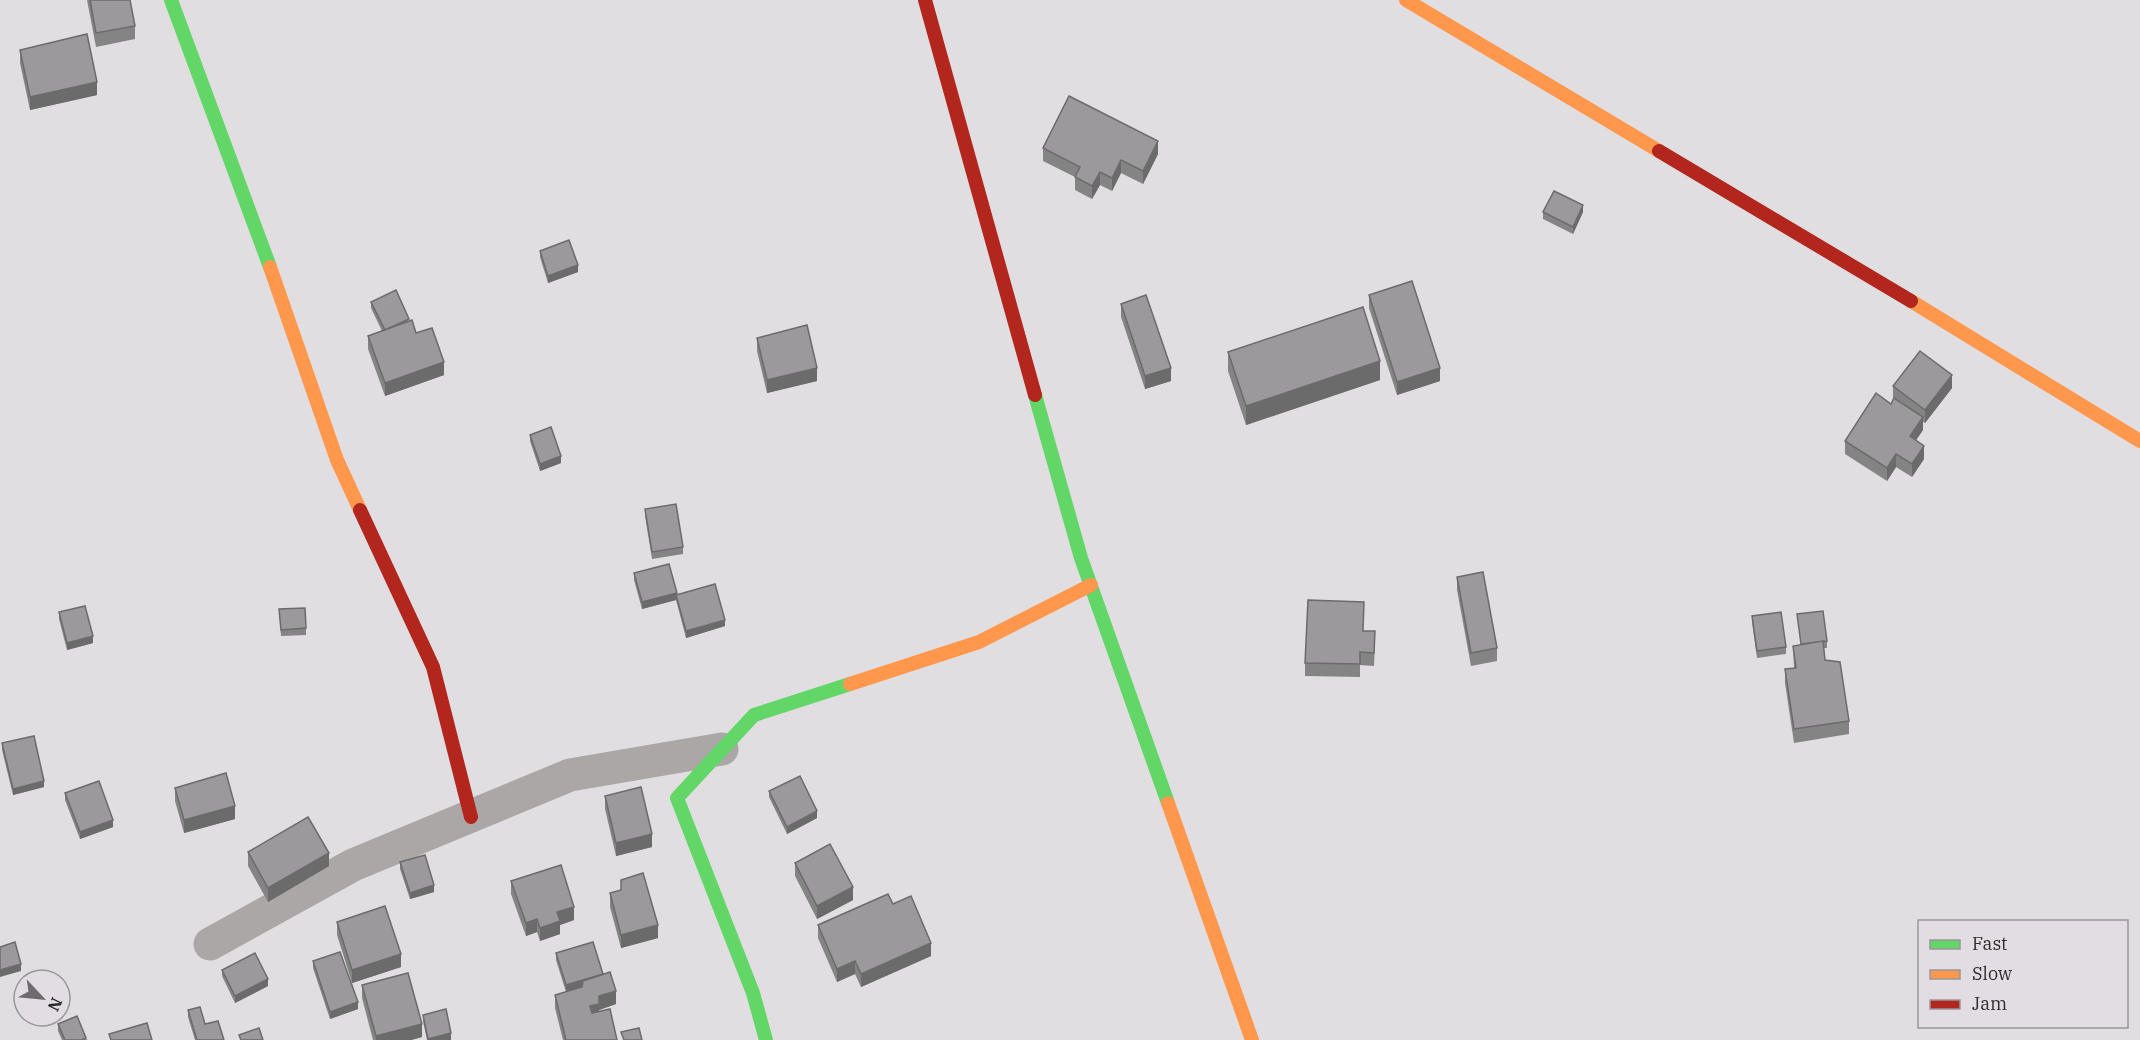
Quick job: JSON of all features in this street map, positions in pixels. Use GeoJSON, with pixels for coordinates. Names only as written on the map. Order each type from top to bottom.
{"type":"FeatureCollection","features":[{"type":"Feature","properties":{"kind":"street"},"geometry":{"type":"LineString","coordinates":[[171,0],[242,189],[337,460],[433,668],[471,817]]}},
{"type":"Feature","properties":{"kind":"street"},"geometry":{"type":"LineString","coordinates":[[925,0],[1081,558],[1251,1040]]}},
{"type":"Feature","properties":{"kind":"street"},"geometry":{"type":"LineString","coordinates":[[1406,0],[1908,299],[2140,441]]}},
{"type":"Feature","properties":{"kind":"street"},"geometry":{"type":"LineString","coordinates":[[766,1040],[753,993],[677,798],[754,715],[979,642],[1091,585]]}},
{"type":"Feature","properties":{"kind":"street"},"geometry":{"type":"LineString","coordinates":[[210,944],[353,865],[570,775],[722,749]]}},
{"type":"Feature","properties":{"kind":"building"},"geometry":{"type":"Polygon","coordinates":[[[90,0],[130,0],[135,26],[96,33],[90,0]]]}},
{"type":"Feature","properties":{"kind":"building"},"geometry":{"type":"Polygon","coordinates":[[[87,34],[97,82],[30,97],[20,50],[87,34]]]}},
{"type":"Feature","properties":{"kind":"building"},"geometry":{"type":"Polygon","coordinates":[[[1069,96],[1158,141],[1143,171],[1121,160],[1112,178],[1100,172],[1092,186],[1075,177],[1080,167],[1043,148],[1069,96]]]}},
{"type":"Feature","properties":{"kind":"building"},"geometry":{"type":"Polygon","coordinates":[[[1554,191],[1583,205],[1573,227],[1543,212],[1554,191]]]}},
{"type":"Feature","properties":{"kind":"building"},"geometry":{"type":"Polygon","coordinates":[[[569,240],[578,265],[548,276],[540,251],[569,240]]]}},
{"type":"Feature","properties":{"kind":"building"},"geometry":{"type":"Polygon","coordinates":[[[1412,281],[1440,368],[1397,382],[1369,295],[1412,281]]]}},
{"type":"Feature","properties":{"kind":"building"},"geometry":{"type":"Polygon","coordinates":[[[396,290],[409,319],[385,330],[371,302],[396,290]]]}},
{"type":"Feature","properties":{"kind":"building"},"geometry":{"type":"Polygon","coordinates":[[[1146,295],[1171,368],[1145,376],[1121,304],[1146,295]]]}},
{"type":"Feature","properties":{"kind":"building"},"geometry":{"type":"Polygon","coordinates":[[[1363,307],[1380,361],[1246,406],[1228,352],[1363,307]]]}},
{"type":"Feature","properties":{"kind":"building"},"geometry":{"type":"Polygon","coordinates":[[[412,320],[416,333],[432,328],[444,362],[385,383],[368,336],[412,320]]]}},
{"type":"Feature","properties":{"kind":"building"},"geometry":{"type":"Polygon","coordinates":[[[807,325],[817,368],[767,380],[757,338],[807,325]]]}},
{"type":"Feature","properties":{"kind":"building"},"geometry":{"type":"Polygon","coordinates":[[[1920,351],[1952,375],[1925,410],[1893,386],[1920,351]]]}},
{"type":"Feature","properties":{"kind":"building"},"geometry":{"type":"Polygon","coordinates":[[[1876,393],[1891,404],[1894,398],[1923,417],[1910,436],[1924,446],[1912,464],[1896,454],[1887,468],[1845,441],[1876,393]]]}},
{"type":"Feature","properties":{"kind":"building"},"geometry":{"type":"Polygon","coordinates":[[[551,427],[561,456],[540,464],[530,435],[551,427]]]}},
{"type":"Feature","properties":{"kind":"building"},"geometry":{"type":"Polygon","coordinates":[[[676,504],[683,547],[652,552],[645,509],[676,504]]]}},
{"type":"Feature","properties":{"kind":"building"},"geometry":{"type":"Polygon","coordinates":[[[669,564],[677,593],[642,602],[634,573],[669,564]]]}},
{"type":"Feature","properties":{"kind":"building"},"geometry":{"type":"Polygon","coordinates":[[[1483,572],[1497,648],[1471,653],[1457,577],[1483,572]]]}},
{"type":"Feature","properties":{"kind":"building"},"geometry":{"type":"Polygon","coordinates":[[[715,584],[725,620],[686,631],[676,595],[715,584]]]}},
{"type":"Feature","properties":{"kind":"building"},"geometry":{"type":"Polygon","coordinates":[[[1308,600],[1364,602],[1363,631],[1375,631],[1374,653],[1360,652],[1360,664],[1305,663],[1308,600]]]}},
{"type":"Feature","properties":{"kind":"building"},"geometry":{"type":"Polygon","coordinates":[[[85,606],[93,636],[67,643],[59,612],[85,606]]]}},
{"type":"Feature","properties":{"kind":"building"},"geometry":{"type":"Polygon","coordinates":[[[305,608],[306,628],[281,630],[279,609],[305,608]]]}},
{"type":"Feature","properties":{"kind":"building"},"geometry":{"type":"Polygon","coordinates":[[[1823,611],[1827,641],[1801,644],[1797,614],[1823,611]]]}},
{"type":"Feature","properties":{"kind":"building"},"geometry":{"type":"Polygon","coordinates":[[[1781,612],[1786,647],[1757,651],[1752,616],[1781,612]]]}},
{"type":"Feature","properties":{"kind":"building"},"geometry":{"type":"Polygon","coordinates":[[[1823,641],[1825,660],[1840,662],[1849,721],[1794,729],[1785,669],[1796,668],[1793,646],[1823,641]]]}},
{"type":"Feature","properties":{"kind":"building"},"geometry":{"type":"Polygon","coordinates":[[[34,736],[44,781],[13,789],[2,743],[34,736]]]}},
{"type":"Feature","properties":{"kind":"building"},"geometry":{"type":"Polygon","coordinates":[[[226,773],[235,806],[184,820],[175,788],[226,773]]]}},
{"type":"Feature","properties":{"kind":"building"},"geometry":{"type":"Polygon","coordinates":[[[800,776],[817,811],[787,827],[769,791],[800,776]]]}},
{"type":"Feature","properties":{"kind":"building"},"geometry":{"type":"Polygon","coordinates":[[[99,781],[113,820],[80,832],[65,793],[99,781]]]}},
{"type":"Feature","properties":{"kind":"building"},"geometry":{"type":"Polygon","coordinates":[[[641,787],[652,834],[616,843],[605,796],[641,787]]]}},
{"type":"Feature","properties":{"kind":"building"},"geometry":{"type":"Polygon","coordinates":[[[308,817],[329,853],[268,888],[248,852],[308,817]]]}},
{"type":"Feature","properties":{"kind":"building"},"geometry":{"type":"Polygon","coordinates":[[[830,844],[853,887],[817,906],[795,863],[830,844]]]}},
{"type":"Feature","properties":{"kind":"building"},"geometry":{"type":"Polygon","coordinates":[[[425,855],[434,885],[410,893],[400,862],[425,855]]]}},
{"type":"Feature","properties":{"kind":"building"},"geometry":{"type":"Polygon","coordinates":[[[561,865],[574,907],[557,912],[560,921],[540,928],[537,919],[526,923],[511,881],[561,865]]]}},
{"type":"Feature","properties":{"kind":"building"},"geometry":{"type":"Polygon","coordinates":[[[643,873],[658,925],[621,935],[610,893],[621,890],[621,880],[643,873]]]}},
{"type":"Feature","properties":{"kind":"building"},"geometry":{"type":"Polygon","coordinates":[[[888,894],[893,904],[911,896],[931,943],[861,974],[855,961],[837,969],[818,925],[888,894]]]}},
{"type":"Feature","properties":{"kind":"building"},"geometry":{"type":"Polygon","coordinates":[[[385,906],[401,954],[352,970],[337,922],[385,906]]]}},
{"type":"Feature","properties":{"kind":"building"},"geometry":{"type":"Polygon","coordinates":[[[15,942],[21,964],[0,970],[0,947],[15,942]]]}},
{"type":"Feature","properties":{"kind":"building"},"geometry":{"type":"Polygon","coordinates":[[[593,942],[603,974],[566,985],[556,953],[593,942]]]}},
{"type":"Feature","properties":{"kind":"building"},"geometry":{"type":"Polygon","coordinates":[[[340,952],[358,1002],[330,1012],[313,961],[340,952]]]}},
{"type":"Feature","properties":{"kind":"building"},"geometry":{"type":"Polygon","coordinates":[[[255,953],[268,979],[235,996],[222,970],[255,953]]]}},
{"type":"Feature","properties":{"kind":"building"},"geometry":{"type":"Polygon","coordinates":[[[610,972],[616,991],[599,996],[599,1004],[590,1006],[592,1013],[610,1009],[617,1040],[566,1040],[555,995],[582,987],[583,981],[610,972]]]}},
{"type":"Feature","properties":{"kind":"building"},"geometry":{"type":"Polygon","coordinates":[[[408,973],[422,1024],[376,1036],[362,985],[408,973]]]}},
{"type":"Feature","properties":{"kind":"building"},"geometry":{"type":"Polygon","coordinates":[[[200,1007],[205,1024],[218,1021],[224,1040],[197,1040],[188,1010],[200,1007]]]}},
{"type":"Feature","properties":{"kind":"building"},"geometry":{"type":"Polygon","coordinates":[[[446,1009],[451,1033],[428,1039],[423,1015],[446,1009]]]}},
{"type":"Feature","properties":{"kind":"building"},"geometry":{"type":"Polygon","coordinates":[[[77,1016],[86,1038],[65,1040],[60,1028],[72,1028],[72,1018],[77,1016]]]}},
{"type":"Feature","properties":{"kind":"building"},"geometry":{"type":"Polygon","coordinates":[[[147,1023],[152,1040],[111,1040],[109,1034],[147,1023]]]}},
{"type":"Feature","properties":{"kind":"building"},"geometry":{"type":"Polygon","coordinates":[[[259,1028],[263,1040],[241,1040],[239,1035],[259,1028]]]}},
{"type":"Feature","properties":{"kind":"building"},"geometry":{"type":"Polygon","coordinates":[[[639,1028],[642,1040],[624,1040],[621,1032],[639,1028]]]}},
{"type":"Feature","properties":{"kind":"traffic: fast"},"geometry":{"type":"LineString","coordinates":[[171,0],[270,267]]}},
{"type":"Feature","properties":{"kind":"traffic: fast"},"geometry":{"type":"LineString","coordinates":[[1035,395],[1081,558],[1168,803]]}},
{"type":"Feature","properties":{"kind":"traffic: fast"},"geometry":{"type":"LineString","coordinates":[[766,1040],[753,993],[677,798],[754,715],[850,684]]}},
{"type":"Feature","properties":{"kind":"traffic: slow"},"geometry":{"type":"LineString","coordinates":[[1406,0],[1659,151]]}},
{"type":"Feature","properties":{"kind":"traffic: slow"},"geometry":{"type":"LineString","coordinates":[[270,267],[337,460],[360,510]]}},
{"type":"Feature","properties":{"kind":"traffic: slow"},"geometry":{"type":"LineString","coordinates":[[1911,301],[2140,441]]}},
{"type":"Feature","properties":{"kind":"traffic: slow"},"geometry":{"type":"LineString","coordinates":[[850,684],[979,642],[1091,585]]}},
{"type":"Feature","properties":{"kind":"traffic: slow"},"geometry":{"type":"LineString","coordinates":[[1168,803],[1252,1040]]}},
{"type":"Feature","properties":{"kind":"traffic: jam"},"geometry":{"type":"LineString","coordinates":[[925,0],[1035,395]]}},
{"type":"Feature","properties":{"kind":"traffic: jam"},"geometry":{"type":"LineString","coordinates":[[1659,151],[1911,301]]}},
{"type":"Feature","properties":{"kind":"traffic: jam"},"geometry":{"type":"LineString","coordinates":[[360,510],[433,667],[471,817]]}}]}
